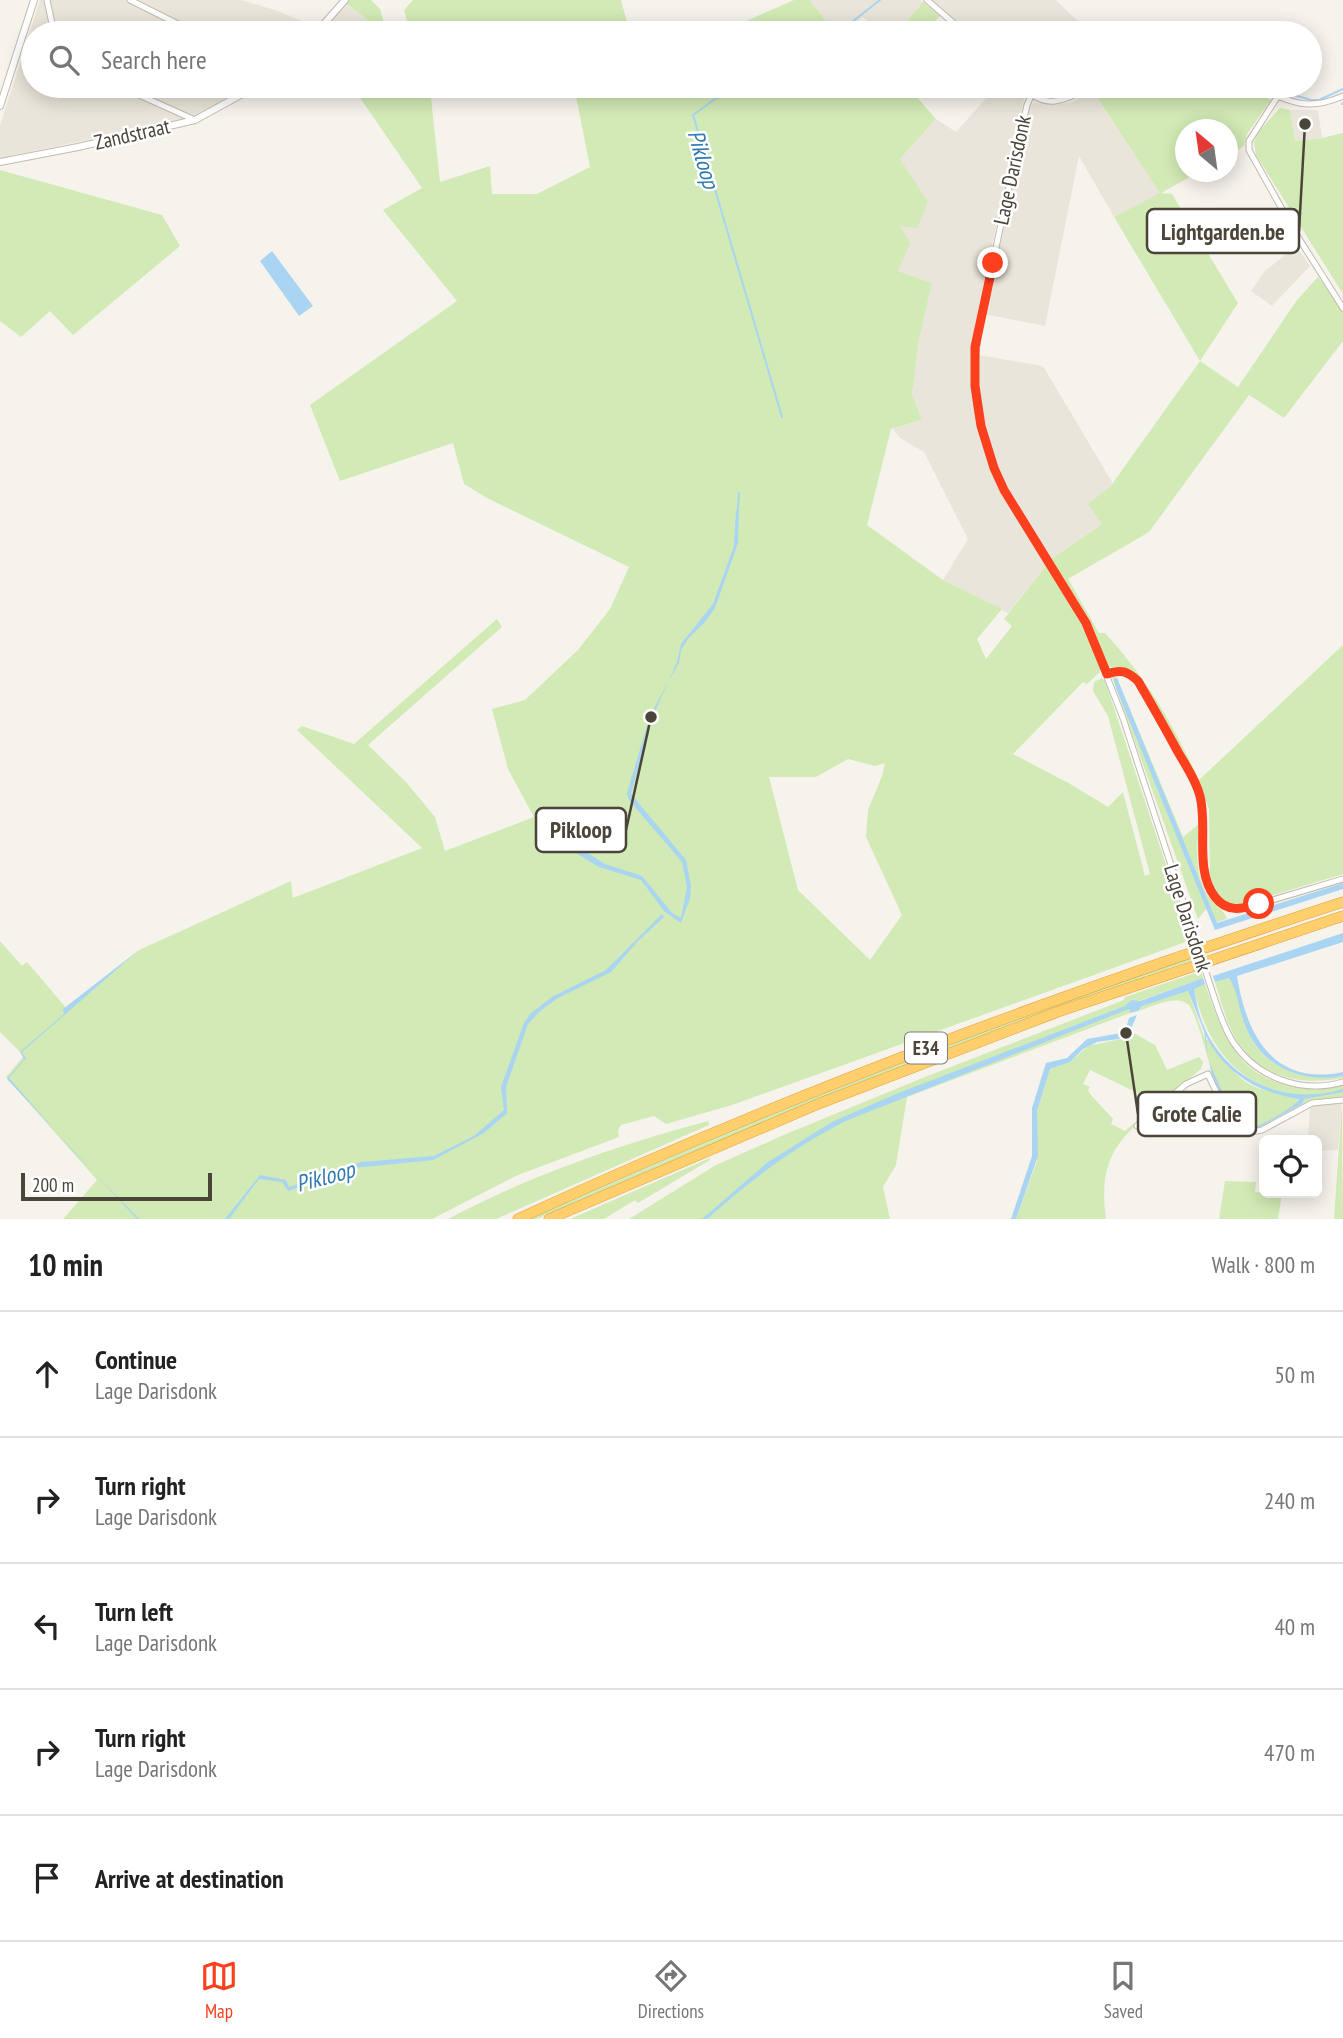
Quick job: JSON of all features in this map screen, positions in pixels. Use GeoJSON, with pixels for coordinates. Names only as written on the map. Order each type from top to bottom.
{"type":"FeatureCollection","features":[{"type":"Feature","properties":{"kind":"highway","name":"E34"},"geometry":{"type":"LineString","coordinates":[[518,1219],[810,1093],[1008,1017],[1186,953],[1343,902]]}},
{"type":"Feature","properties":{"kind":"highway","name":"E34"},"geometry":{"type":"LineString","coordinates":[[549,1219],[818,1104],[958,1050],[1073,1007],[1343,916]]}},
{"type":"Feature","properties":{"kind":"street"},"geometry":{"type":"LineString","coordinates":[[27,21],[34,0]]}},
{"type":"Feature","properties":{"kind":"street"},"geometry":{"type":"LineString","coordinates":[[47,0],[51,21]]}},
{"type":"Feature","properties":{"kind":"street"},"geometry":{"type":"LineString","coordinates":[[131,0],[172,21]]}},
{"type":"Feature","properties":{"kind":"street"},"geometry":{"type":"LineString","coordinates":[[327,21],[345,0]]}},
{"type":"Feature","properties":{"kind":"street"},"geometry":{"type":"LineString","coordinates":[[927,0],[951,21]]}},
{"type":"Feature","properties":{"kind":"street"},"geometry":{"type":"LineString","coordinates":[[0,106],[21,41]]}},
{"type":"Feature","properties":{"kind":"street"},"geometry":{"type":"LineString","coordinates":[[1286,98],[1315,106],[1343,96]]}},
{"type":"Feature","properties":{"kind":"street"},"geometry":{"type":"LineString","coordinates":[[146,98],[195,120]]}},
{"type":"Feature","properties":{"kind":"street","name":"Zandstraat"},"geometry":{"type":"LineString","coordinates":[[0,162],[195,120],[234,98]]}},
{"type":"Feature","properties":{"kind":"street","name":"Lage Darisdonk"},"geometry":{"type":"LineString","coordinates":[[1030,98],[1013,165],[975,347],[976,400],[985,442],[1004,490],[1086,623],[1107,674],[1214,997],[1232,1040],[1247,1059],[1265,1073],[1287,1082],[1305,1086],[1343,1082]]}},
{"type":"Feature","properties":{"kind":"street"},"geometry":{"type":"LineString","coordinates":[[1038,98],[1068,98]]}},
{"type":"Feature","properties":{"kind":"street"},"geometry":{"type":"LineString","coordinates":[[1278,98],[1249,141],[1249,150],[1296,234],[1343,308]]}},
{"type":"Feature","properties":{"kind":"street","name":"Lage Darisdonk"},"geometry":{"type":"LineString","coordinates":[[1107,674],[1119,670],[1129,673],[1138,681],[1194,779],[1202,811],[1204,865],[1208,885],[1224,906],[1239,910],[1343,879]]}},
{"type":"Feature","properties":{"kind":"street"},"geometry":{"type":"LineString","coordinates":[[1137,1126],[1186,1084],[1208,1074],[1231,1124],[1245,1133],[1262,1130],[1312,1102],[1343,1100]]}},
{"type":"Feature","properties":{"kind":"shaded area"},"geometry":{"type":"Polygon","coordinates":[[[40,0],[241,0],[302,21],[33,21],[40,0]]]}},
{"type":"Feature","properties":{"kind":"shaded area"},"geometry":{"type":"Polygon","coordinates":[[[810,0],[923,2],[907,21],[867,21],[863,17],[858,21],[826,21],[810,0]]]}},
{"type":"Feature","properties":{"kind":"shaded area"},"geometry":{"type":"Polygon","coordinates":[[[931,0],[1056,0],[1078,21],[955,21],[931,0]]]}},
{"type":"Feature","properties":{"kind":"shaded area"},"geometry":{"type":"Polygon","coordinates":[[[346,3],[369,21],[331,21],[346,3]]]}},
{"type":"Feature","properties":{"kind":"shaded area"},"geometry":{"type":"Polygon","coordinates":[[[21,60],[21,98],[232,98],[198,117],[0,158],[0,126],[21,60]]]}},
{"type":"Feature","properties":{"kind":"shaded area"},"geometry":{"type":"Polygon","coordinates":[[[986,98],[1024,98],[975,323],[972,351],[972,398],[978,431],[991,469],[1010,507],[1046,566],[1008,613],[943,580],[968,539],[924,452],[900,438],[893,429],[922,420],[912,394],[919,340],[932,283],[898,271],[900,159],[936,119],[956,132],[986,98]]]}},
{"type":"Feature","properties":{"kind":"shaded area"},"geometry":{"type":"Polygon","coordinates":[[[1078,98],[1097,98],[1161,193],[1114,217],[1079,156],[1045,326],[984,314],[1029,108],[1034,103],[1073,102],[1078,98]]]}},
{"type":"Feature","properties":{"kind":"shaded area"},"geometry":{"type":"Polygon","coordinates":[[[1290,110],[1318,110],[1322,138],[1295,141],[1290,110]]]}},
{"type":"Feature","properties":{"kind":"shaded area"},"geometry":{"type":"Polygon","coordinates":[[[1296,246],[1310,266],[1272,306],[1251,291],[1265,271],[1296,246]]]}},
{"type":"Feature","properties":{"kind":"shaded area"},"geometry":{"type":"Polygon","coordinates":[[[979,355],[1043,366],[1112,482],[1103,523],[1051,559],[1015,503],[996,464],[981,414],[979,355]]]}},
{"type":"Feature","properties":{"kind":"shaded area"},"geometry":{"type":"Polygon","coordinates":[[[1342,1103],[1338,1150],[1322,1151],[1322,1135],[1308,1135],[1310,1106],[1342,1103]]]}},
{"type":"Feature","properties":{"kind":"green space"},"geometry":{"type":"Polygon","coordinates":[[[349,0],[371,0],[380,9],[383,21],[369,21],[346,3],[349,0]]]}},
{"type":"Feature","properties":{"kind":"green space"},"geometry":{"type":"Polygon","coordinates":[[[413,0],[621,0],[627,21],[407,21],[404,10],[413,0]]]}},
{"type":"Feature","properties":{"kind":"green space"},"geometry":{"type":"Polygon","coordinates":[[[794,0],[810,0],[826,21],[746,21],[794,0]]]}},
{"type":"Feature","properties":{"kind":"green space"},"geometry":{"type":"Polygon","coordinates":[[[923,2],[940,16],[935,21],[907,21],[923,2]]]}},
{"type":"Feature","properties":{"kind":"green space"},"geometry":{"type":"Polygon","coordinates":[[[360,98],[431,98],[440,182],[490,166],[492,194],[537,194],[590,167],[576,98],[918,98],[936,119],[900,159],[928,202],[917,228],[900,226],[910,243],[898,271],[932,283],[919,340],[912,394],[922,420],[891,429],[867,525],[943,580],[1002,609],[977,639],[986,659],[1012,626],[1004,619],[1046,566],[1083,627],[1100,672],[1087,684],[1083,682],[1013,754],[1108,807],[1123,792],[1145,876],[1150,874],[1108,716],[1093,691],[1094,682],[1102,678],[1105,681],[1191,940],[732,1105],[666,1124],[654,1116],[621,1125],[618,1130],[619,1137],[518,1175],[432,1219],[63,1219],[97,1180],[6,1077],[24,1056],[0,1032],[0,941],[22,966],[27,962],[68,1010],[139,950],[291,881],[293,898],[422,848],[297,730],[302,726],[354,744],[497,619],[502,627],[368,745],[406,782],[435,817],[445,851],[534,817],[508,769],[492,709],[525,700],[578,650],[610,609],[629,567],[487,498],[464,484],[453,443],[340,481],[310,405],[457,301],[383,210],[422,188],[360,98]],[[848,759],[816,777],[769,777],[798,890],[870,960],[902,915],[866,837],[868,810],[885,763],[875,766],[848,759]]]}},
{"type":"Feature","properties":{"kind":"green space"},"geometry":{"type":"Polygon","coordinates":[[[1097,98],[1271,100],[1247,134],[1244,146],[1238,150],[1238,119],[1175,119],[1175,182],[1181,182],[1161,193],[1172,194],[1238,303],[1200,361],[1114,217],[1160,193],[1097,98]]]}},
{"type":"Feature","properties":{"kind":"green space"},"geometry":{"type":"Polygon","coordinates":[[[1280,108],[1290,110],[1295,141],[1343,133],[1343,294],[1256,155],[1254,142],[1259,131],[1280,108]]]}},
{"type":"Feature","properties":{"kind":"green space"},"geometry":{"type":"Polygon","coordinates":[[[0,170],[162,215],[180,246],[73,335],[50,311],[21,337],[0,321],[0,170]]]}},
{"type":"Feature","properties":{"kind":"green space"},"geometry":{"type":"Polygon","coordinates":[[[1318,277],[1343,311],[1343,341],[1284,418],[1249,395],[1149,532],[1068,579],[1099,633],[1105,633],[1120,650],[1158,703],[1199,780],[1343,645],[1343,874],[1240,905],[1220,898],[1210,879],[1209,809],[1199,781],[1157,706],[1138,679],[1125,668],[1108,667],[1093,627],[1051,559],[1102,524],[1088,504],[1110,487],[1200,361],[1238,387],[1297,300],[1318,277]]]}},
{"type":"Feature","properties":{"kind":"green space"},"geometry":{"type":"Polygon","coordinates":[[[1116,676],[1183,837],[1199,824],[1198,862],[1201,880],[1209,897],[1227,919],[1213,923],[1207,908],[1198,919],[1112,677],[1116,676]]]}},
{"type":"Feature","properties":{"kind":"green space"},"geometry":{"type":"Polygon","coordinates":[[[1195,955],[1196,959],[864,1082],[537,1219],[529,1219],[742,1126],[871,1074],[1195,955]]]}},
{"type":"Feature","properties":{"kind":"green space"},"geometry":{"type":"Polygon","coordinates":[[[1201,971],[1203,978],[1136,1002],[1130,1013],[907,1097],[896,1165],[883,1187],[890,1219],[629,1219],[716,1165],[786,1134],[1124,1000],[1125,997],[1201,971]]]}},
{"type":"Feature","properties":{"kind":"green space"},"geometry":{"type":"Polygon","coordinates":[[[1229,978],[1235,989],[1245,1025],[1261,1052],[1284,1069],[1297,1074],[1343,1078],[1312,1081],[1297,1079],[1270,1071],[1257,1063],[1236,1039],[1224,1011],[1215,982],[1229,978]]]}},
{"type":"Feature","properties":{"kind":"green space"},"geometry":{"type":"Polygon","coordinates":[[[1205,984],[1233,1048],[1256,1072],[1271,1080],[1303,1088],[1323,1089],[1343,1085],[1343,1097],[1311,1100],[1254,1129],[1239,1127],[1222,1099],[1190,1006],[1185,1002],[1172,1001],[1138,1011],[1142,1006],[1188,991],[1205,1039],[1230,1068],[1250,1084],[1286,1094],[1251,1079],[1236,1069],[1224,1056],[1214,1042],[1199,1008],[1194,989],[1205,984]]]}},
{"type":"Feature","properties":{"kind":"green space"},"geometry":{"type":"Polygon","coordinates":[[[1130,1031],[1155,1045],[1167,1070],[1199,1057],[1203,1062],[1201,1069],[1159,1103],[1090,1070],[1083,1084],[1090,1087],[1090,1094],[1113,1119],[1111,1124],[1125,1131],[1133,1124],[1134,1127],[1117,1147],[1107,1168],[1104,1192],[1106,1219],[1016,1219],[1037,1161],[1037,1111],[1050,1069],[1070,1062],[1088,1046],[1125,1038],[1130,1031]]]}},
{"type":"Feature","properties":{"kind":"green space"},"geometry":{"type":"Polygon","coordinates":[[[1342,1103],[1343,1219],[1334,1219],[1342,1103]]]}},
{"type":"Feature","properties":{"kind":"green space"},"geometry":{"type":"Polygon","coordinates":[[[708,1121],[709,1125],[496,1219],[448,1219],[511,1188],[575,1162],[708,1121]]]}},
{"type":"Feature","properties":{"kind":"green space"},"geometry":{"type":"Polygon","coordinates":[[[710,1158],[638,1203],[635,1200],[604,1219],[570,1219],[710,1158]]]}},
{"type":"Feature","properties":{"kind":"green space"},"geometry":{"type":"Polygon","coordinates":[[[1225,1181],[1256,1182],[1255,1192],[1259,1192],[1259,1198],[1281,1198],[1278,1219],[1219,1219],[1225,1181]]]}},
{"type":"Feature","properties":{"kind":"water"},"geometry":{"type":"Polygon","coordinates":[[[272,251],[313,306],[299,316],[260,261],[272,251]]]}},
{"type":"Feature","properties":{"kind":"water"},"geometry":{"type":"Polygon","coordinates":[[[739,507],[738,543],[715,608],[688,639],[669,680],[681,644],[713,604],[734,546],[736,510],[739,507]]]}},
{"type":"Feature","properties":{"kind":"water"},"geometry":{"type":"Polygon","coordinates":[[[1117,678],[1217,923],[1343,883],[1343,889],[1215,930],[1116,688],[1114,679],[1117,678]]]}},
{"type":"Feature","properties":{"kind":"water"},"geometry":{"type":"Polygon","coordinates":[[[668,682],[653,716],[631,794],[686,860],[691,886],[690,898],[681,923],[664,911],[641,880],[599,867],[571,850],[562,840],[565,839],[605,864],[642,876],[672,913],[681,918],[687,887],[682,862],[629,800],[627,793],[650,716],[668,682]]]}},
{"type":"Feature","properties":{"kind":"water"},"geometry":{"type":"Polygon","coordinates":[[[662,914],[664,917],[611,972],[558,998],[528,1024],[506,1087],[507,1113],[484,1133],[433,1160],[353,1168],[288,1191],[282,1182],[259,1179],[229,1219],[225,1219],[260,1175],[286,1180],[289,1187],[361,1162],[434,1156],[474,1136],[504,1110],[501,1087],[524,1023],[530,1014],[552,997],[606,970],[662,914]]]}},
{"type":"Feature","properties":{"kind":"water"},"geometry":{"type":"Polygon","coordinates":[[[1343,933],[1343,942],[1237,976],[1248,1018],[1267,1051],[1281,1064],[1298,1071],[1319,1075],[1343,1072],[1343,1076],[1327,1078],[1297,1074],[1284,1069],[1261,1051],[1245,1025],[1229,978],[1215,982],[1213,976],[1343,933]]]}},
{"type":"Feature","properties":{"kind":"water"},"geometry":{"type":"Polygon","coordinates":[[[139,950],[23,1051],[26,1058],[9,1078],[55,1131],[7,1079],[24,1059],[20,1052],[64,1014],[63,1009],[139,950]]]}},
{"type":"Feature","properties":{"kind":"water"},"geometry":{"type":"Polygon","coordinates":[[[1203,978],[1205,984],[1194,989],[1200,1016],[1209,1037],[1222,1056],[1238,1071],[1276,1090],[1298,1094],[1320,1094],[1343,1089],[1343,1092],[1304,1099],[1302,1104],[1260,1127],[1244,1129],[1235,1124],[1212,1075],[1209,1062],[1236,1122],[1242,1127],[1251,1128],[1262,1124],[1300,1099],[1271,1092],[1245,1080],[1223,1061],[1206,1036],[1208,1058],[1204,1031],[1188,991],[1142,1006],[1138,1011],[1130,1013],[1130,1009],[1126,1010],[848,1120],[792,1152],[707,1219],[702,1219],[768,1162],[832,1122],[896,1094],[1125,1006],[1132,1000],[1140,1001],[1203,978]]]}},
{"type":"Feature","properties":{"kind":"water"},"geometry":{"type":"Polygon","coordinates":[[[1137,1015],[1125,1038],[1097,1042],[1083,1049],[1070,1062],[1050,1069],[1037,1111],[1038,1156],[1016,1219],[1011,1219],[1032,1156],[1032,1108],[1046,1063],[1067,1058],[1087,1039],[1121,1033],[1129,1018],[1137,1015]]]}},
{"type":"Feature","properties":{"kind":"water"},"geometry":{"type":"Polygon","coordinates":[[[94,1172],[139,1219],[137,1219],[94,1172]]]}},
{"type":"Feature","properties":{"kind":"waterway","name":"Pikloop"},"geometry":{"type":"LineString","coordinates":[[853,21],[880,0]]}},
{"type":"Feature","properties":{"kind":"waterway"},"geometry":{"type":"LineString","coordinates":[[1304,98],[1319,100],[1343,89]]}},
{"type":"Feature","properties":{"kind":"waterway","name":"Pikloop"},"geometry":{"type":"LineString","coordinates":[[717,98],[693,115],[782,417]]}},
{"type":"Feature","properties":{"kind":"waterway","name":"Pikloop"},"geometry":{"type":"LineString","coordinates":[[738,508],[739,493]]}},
{"type":"Feature","properties":{"kind":"place","name":"Lightgarden.be"},"geometry":{"type":"Point","coordinates":[1305,124]}},
{"type":"Feature","properties":{"kind":"place","name":"Pikloop"},"geometry":{"type":"Point","coordinates":[651,717]}},
{"type":"Feature","properties":{"kind":"place","name":"Grote Calie"},"geometry":{"type":"Point","coordinates":[1126,1033]}},
{"type":"Feature","properties":{"kind":"route"},"geometry":{"type":"LineString","coordinates":[[993,263],[975,347],[975,386],[981,426],[994,468],[1013,506],[1086,623],[1107,674],[1119,670],[1129,673],[1138,681],[1194,779],[1202,811],[1204,865],[1208,885],[1214,896],[1224,906],[1239,910],[1259,904]]}}]}
